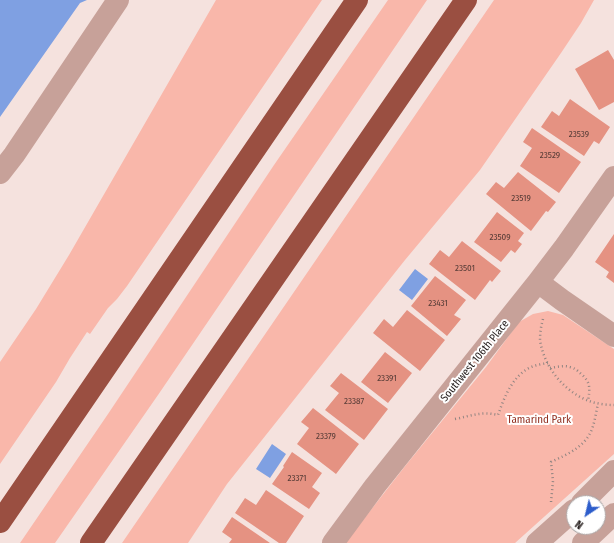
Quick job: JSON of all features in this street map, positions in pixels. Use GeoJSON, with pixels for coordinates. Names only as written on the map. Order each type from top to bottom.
{"type":"FeatureCollection","features":[{"type":"Feature","properties":{"kind":"highway"},"geometry":{"type":"LineString","coordinates":[[0,522],[357,0]]}},
{"type":"Feature","properties":{"kind":"highway"},"geometry":{"type":"LineString","coordinates":[[91,543],[466,0]]}},
{"type":"Feature","properties":{"kind":"street"},"geometry":{"type":"LineString","coordinates":[[0,173],[118,0]]}},
{"type":"Feature","properties":{"kind":"street","name":"Southwest 106th Place"},"geometry":{"type":"LineString","coordinates":[[333,543],[375,486],[538,282],[614,177]]}},
{"type":"Feature","properties":{"kind":"street"},"geometry":{"type":"LineString","coordinates":[[538,282],[614,336]]}},
{"type":"Feature","properties":{"kind":"street"},"geometry":{"type":"LineString","coordinates":[[594,495],[611,482]]}},
{"type":"Feature","properties":{"kind":"street"},"geometry":{"type":"LineString","coordinates":[[583,543],[614,514]]}},
{"type":"Feature","properties":{"kind":"street"},"geometry":{"type":"LineString","coordinates":[[537,543],[566,518]]}},
{"type":"Feature","properties":{"kind":"path"},"geometry":{"type":"LineString","coordinates":[[543,319],[540,340],[543,352],[550,368],[556,376],[573,393],[588,401],[598,404],[614,405]]}},
{"type":"Feature","properties":{"kind":"path"},"geometry":{"type":"LineString","coordinates":[[455,420],[478,414],[489,413],[498,415],[508,390],[517,377],[529,368],[548,363]]}},
{"type":"Feature","properties":{"kind":"path"},"geometry":{"type":"LineString","coordinates":[[550,368],[570,366],[576,369],[589,383],[590,392],[588,401]]}},
{"type":"Feature","properties":{"kind":"path"},"geometry":{"type":"LineString","coordinates":[[550,504],[553,489],[551,462],[575,450],[583,443],[592,429],[598,404]]}},
{"type":"Feature","properties":{"kind":"green space"},"geometry":{"type":"Polygon","coordinates":[[[216,0],[322,0],[127,286],[108,308],[90,334],[87,332],[56,382],[0,464],[0,362],[36,309],[69,255],[216,0]]]}},
{"type":"Feature","properties":{"kind":"green space"},"geometry":{"type":"Polygon","coordinates":[[[388,0],[427,0],[158,395],[55,543],[20,543],[274,165],[388,0]]]}},
{"type":"Feature","properties":{"kind":"green space"},"geometry":{"type":"Polygon","coordinates":[[[494,0],[594,0],[561,53],[480,170],[405,260],[227,484],[188,543],[122,543],[494,0]]]}},
{"type":"Feature","properties":{"kind":"green space","name":"Tamarind Park"},"geometry":{"type":"Polygon","coordinates":[[[548,311],[563,315],[614,349],[614,454],[568,495],[566,495],[566,497],[515,543],[345,543],[486,367],[519,322],[533,314],[548,311]]]}},
{"type":"Feature","properties":{"kind":"water"},"geometry":{"type":"Polygon","coordinates":[[[0,0],[87,0],[80,3],[0,117],[0,0]]]}},
{"type":"Feature","properties":{"kind":"water"},"geometry":{"type":"Polygon","coordinates":[[[415,269],[428,279],[412,300],[399,290],[415,269]]]}},
{"type":"Feature","properties":{"kind":"water"},"geometry":{"type":"Polygon","coordinates":[[[272,444],[286,454],[270,478],[256,469],[272,444]]]}},
{"type":"Feature","properties":{"kind":"building"},"geometry":{"type":"Polygon","coordinates":[[[608,50],[614,60],[614,102],[599,110],[575,69],[608,50]]]}},
{"type":"Feature","properties":{"kind":"building"},"geometry":{"type":"Polygon","coordinates":[[[570,99],[610,127],[599,144],[594,141],[584,156],[541,127],[552,111],[559,116],[570,99]]]}},
{"type":"Feature","properties":{"kind":"building"},"geometry":{"type":"Polygon","coordinates":[[[532,128],[581,162],[559,193],[520,166],[532,148],[523,142],[532,128]]]}},
{"type":"Feature","properties":{"kind":"building"},"geometry":{"type":"Polygon","coordinates":[[[518,172],[556,202],[548,212],[546,211],[531,231],[486,194],[496,182],[504,188],[518,172]]]}},
{"type":"Feature","properties":{"kind":"building"},"geometry":{"type":"Polygon","coordinates":[[[497,212],[524,233],[518,241],[522,244],[515,253],[511,250],[501,262],[474,242],[497,212]]]}},
{"type":"Feature","properties":{"kind":"building"},"geometry":{"type":"Polygon","coordinates":[[[614,234],[614,283],[606,277],[609,272],[595,262],[614,234]]]}},
{"type":"Feature","properties":{"kind":"building"},"geometry":{"type":"Polygon","coordinates":[[[462,241],[501,271],[492,282],[490,280],[475,300],[429,264],[440,250],[449,257],[462,241]]]}},
{"type":"Feature","properties":{"kind":"building"},"geometry":{"type":"Polygon","coordinates":[[[435,276],[466,300],[454,315],[461,319],[447,336],[411,306],[435,276]]]}},
{"type":"Feature","properties":{"kind":"building"},"geometry":{"type":"Polygon","coordinates":[[[407,310],[445,340],[420,371],[373,333],[384,319],[393,327],[407,310]]]}},
{"type":"Feature","properties":{"kind":"building"},"geometry":{"type":"Polygon","coordinates":[[[385,352],[412,373],[388,403],[361,382],[385,352]]]}},
{"type":"Feature","properties":{"kind":"building"},"geometry":{"type":"Polygon","coordinates":[[[341,373],[388,409],[364,440],[325,410],[339,393],[330,386],[341,373]]]}},
{"type":"Feature","properties":{"kind":"building"},"geometry":{"type":"Polygon","coordinates":[[[313,408],[359,444],[336,474],[297,444],[309,428],[301,422],[313,408]]]}},
{"type":"Feature","properties":{"kind":"building"},"geometry":{"type":"Polygon","coordinates":[[[292,452],[322,473],[312,487],[320,493],[309,509],[272,484],[292,452]]]}},
{"type":"Feature","properties":{"kind":"building"},"geometry":{"type":"Polygon","coordinates":[[[266,490],[304,516],[286,543],[279,543],[235,513],[245,498],[256,505],[266,490]]]}},
{"type":"Feature","properties":{"kind":"building"},"geometry":{"type":"Polygon","coordinates":[[[232,517],[270,543],[229,543],[232,539],[222,532],[232,517]]]}}]}
